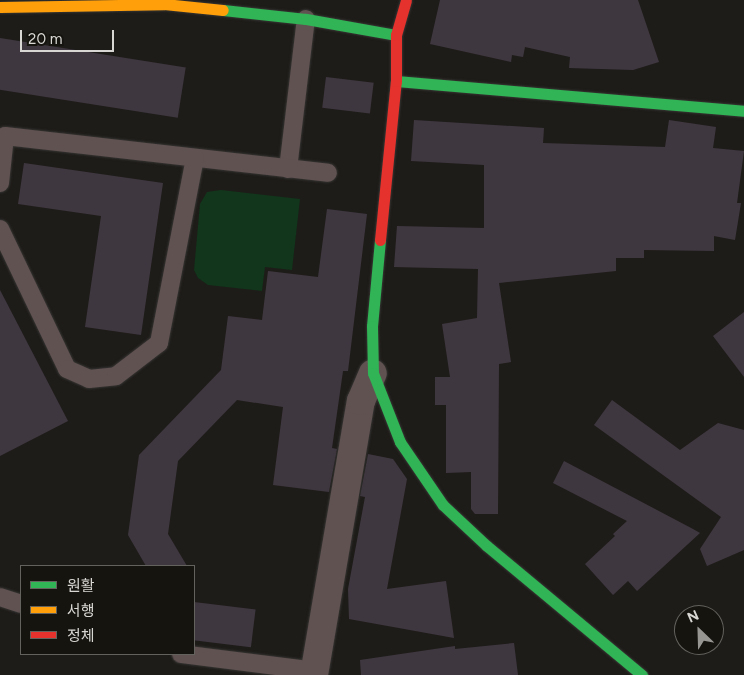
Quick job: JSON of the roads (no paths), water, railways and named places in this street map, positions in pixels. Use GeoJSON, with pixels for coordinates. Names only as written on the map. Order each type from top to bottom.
{"type":"FeatureCollection","features":[{"type":"Feature","properties":{"kind":"street"},"geometry":{"type":"LineString","coordinates":[[406,0],[396,35],[396,81],[372,326],[373,374],[400,442],[443,505],[486,546],[642,675]]}},
{"type":"Feature","properties":{"kind":"street"},"geometry":{"type":"LineString","coordinates":[[0,6],[164,4],[306,19],[396,35]]}},
{"type":"Feature","properties":{"kind":"street"},"geometry":{"type":"LineString","coordinates":[[396,81],[744,111]]}},
{"type":"Feature","properties":{"kind":"street"},"geometry":{"type":"LineString","coordinates":[[314,673],[361,401],[373,374]]}},
{"type":"Feature","properties":{"kind":"lane"},"geometry":{"type":"LineString","coordinates":[[288,169],[306,19]]}},
{"type":"Feature","properties":{"kind":"lane"},"geometry":{"type":"LineString","coordinates":[[0,183],[5,136],[328,173]]}},
{"type":"Feature","properties":{"kind":"lane"},"geometry":{"type":"LineString","coordinates":[[0,228],[67,368],[89,379],[116,376],[160,343],[196,158]]}},
{"type":"Feature","properties":{"kind":"lane"},"geometry":{"type":"LineString","coordinates":[[0,598],[20,604]]}},
{"type":"Feature","properties":{"kind":"lane"},"geometry":{"type":"LineString","coordinates":[[188,655],[314,673]]}}]}
